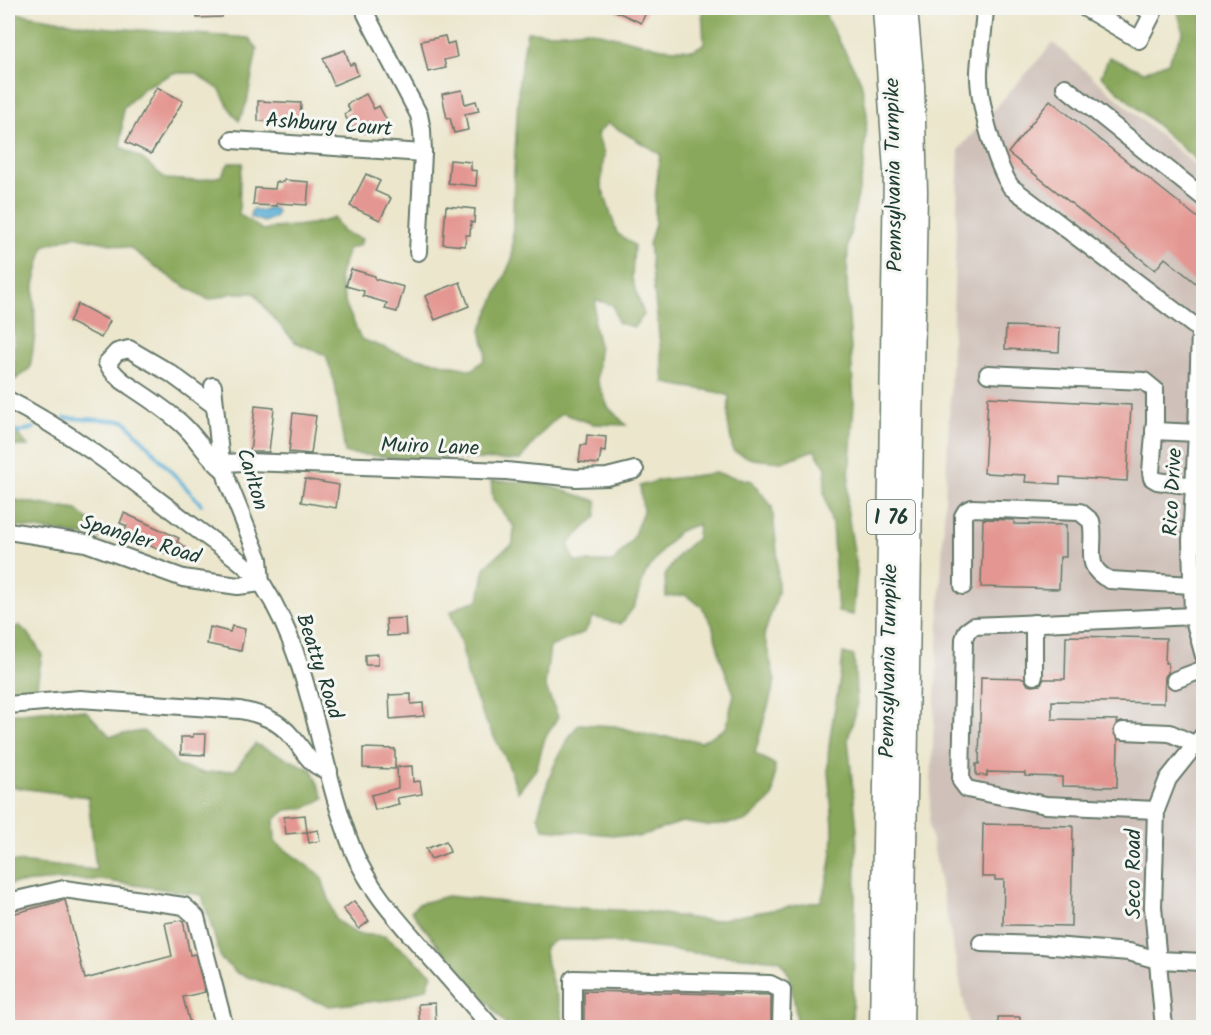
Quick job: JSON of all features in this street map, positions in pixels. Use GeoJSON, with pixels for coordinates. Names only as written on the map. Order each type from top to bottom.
{"type":"FeatureCollection","features":[{"type":"Feature","properties":{"kind":"highway","name":"Pennsylvania Turnpike"},"geometry":{"type":"LineString","coordinates":[[882,1028],[896,171],[885,8]]}},
{"type":"Feature","properties":{"kind":"highway","name":"Pennsylvania Turnpike"},"geometry":{"type":"LineString","coordinates":[[901,1028],[915,192],[912,85],[905,8]]}},
{"type":"Feature","properties":{"kind":"street"},"geometry":{"type":"LineString","coordinates":[[365,8],[373,28],[419,115],[423,153],[418,252]]}},
{"type":"Feature","properties":{"kind":"street"},"geometry":{"type":"LineString","coordinates":[[985,8],[979,74],[983,106],[1006,180],[1011,187],[1202,328]]}},
{"type":"Feature","properties":{"kind":"street"},"geometry":{"type":"LineString","coordinates":[[1084,8],[1138,40],[1153,14],[1144,8]]}},
{"type":"Feature","properties":{"kind":"street"},"geometry":{"type":"LineString","coordinates":[[1065,87],[1203,198]]}},
{"type":"Feature","properties":{"kind":"street","name":"Ashbury Court"},"geometry":{"type":"LineString","coordinates":[[232,140],[423,153]]}},
{"type":"Feature","properties":{"kind":"street","name":"Rico Drive"},"geometry":{"type":"LineString","coordinates":[[1202,328],[1191,541],[1196,594],[1193,616],[1203,656]]}},
{"type":"Feature","properties":{"kind":"street"},"geometry":{"type":"LineString","coordinates":[[215,406],[170,373],[129,349],[117,352],[107,363],[120,380],[159,406],[183,426],[212,461],[224,467]]}},
{"type":"Feature","properties":{"kind":"street"},"geometry":{"type":"LineString","coordinates":[[988,374],[1144,381],[1155,390],[1152,478],[1157,481],[1194,486]]}},
{"type":"Feature","properties":{"kind":"street","name":"Carlton"},"geometry":{"type":"LineString","coordinates":[[213,386],[224,467],[245,527],[259,558],[261,582]]}},
{"type":"Feature","properties":{"kind":"street","name":"Beatty Road"},"geometry":{"type":"LineString","coordinates":[[8,400],[75,440],[228,552],[261,582],[281,616],[297,657],[353,850],[366,878],[386,906],[492,1028]]}},
{"type":"Feature","properties":{"kind":"street"},"geometry":{"type":"LineString","coordinates":[[1154,431],[1197,433]]}},
{"type":"Feature","properties":{"kind":"street","name":"Muiro Lane"},"geometry":{"type":"LineString","coordinates":[[224,467],[246,462],[506,471],[576,478],[607,477],[635,470]]}},
{"type":"Feature","properties":{"kind":"street"},"geometry":{"type":"LineString","coordinates":[[963,586],[963,516],[972,508],[1080,512],[1091,521],[1092,560],[1094,567],[1103,577],[1196,594]]}},
{"type":"Feature","properties":{"kind":"street","name":"Spangler Road"},"geometry":{"type":"LineString","coordinates":[[8,531],[86,543],[183,578],[238,586],[261,582]]}},
{"type":"Feature","properties":{"kind":"street"},"geometry":{"type":"LineString","coordinates":[[1156,810],[1046,805],[971,791],[963,785],[961,781],[965,634],[974,626],[1193,616]]}},
{"type":"Feature","properties":{"kind":"street"},"geometry":{"type":"LineString","coordinates":[[1034,623],[1034,676]]}},
{"type":"Feature","properties":{"kind":"street"},"geometry":{"type":"LineString","coordinates":[[1175,680],[1203,669]]}},
{"type":"Feature","properties":{"kind":"street"},"geometry":{"type":"LineString","coordinates":[[8,705],[80,699],[113,700],[256,713],[268,717],[280,726],[317,768],[329,771]]}},
{"type":"Feature","properties":{"kind":"street"},"geometry":{"type":"LineString","coordinates":[[1123,731],[1170,734],[1200,740]]}},
{"type":"Feature","properties":{"kind":"street","name":"Seco Road"},"geometry":{"type":"LineString","coordinates":[[1164,1028],[1153,907],[1156,810],[1168,779],[1200,740]]}},
{"type":"Feature","properties":{"kind":"street"},"geometry":{"type":"LineString","coordinates":[[8,902],[59,889],[184,906],[196,917],[225,1028]]}},
{"type":"Feature","properties":{"kind":"street"},"geometry":{"type":"LineString","coordinates":[[981,943],[1129,952],[1158,960],[1203,962]]}},
{"type":"Feature","properties":{"kind":"street"},"geometry":{"type":"LineString","coordinates":[[573,1028],[573,979],[770,984],[782,990],[781,1028]]}},
{"type":"Feature","properties":{"kind":"shaded area"},"geometry":{"type":"Polygon","coordinates":[[[1053,43],[1203,172],[1203,1027],[969,1027],[929,826],[950,395],[959,149],[1053,43]]]}},
{"type":"Feature","properties":{"kind":"green space"},"geometry":{"type":"Polygon","coordinates":[[[702,8],[826,8],[826,17],[861,81],[867,114],[864,166],[848,243],[847,283],[854,403],[847,507],[857,571],[853,615],[838,612],[832,525],[824,492],[826,468],[814,450],[782,462],[752,459],[733,451],[728,423],[729,396],[664,382],[649,244],[655,224],[660,154],[608,123],[597,134],[604,154],[601,184],[617,233],[634,245],[632,279],[644,315],[634,327],[618,323],[613,305],[596,300],[594,324],[599,347],[597,380],[608,407],[626,425],[593,424],[562,413],[544,430],[520,460],[398,458],[345,453],[335,384],[326,355],[295,342],[268,312],[255,293],[232,293],[209,300],[174,280],[130,248],[74,236],[44,246],[34,285],[35,335],[30,368],[15,380],[8,195],[8,12],[99,27],[249,38],[257,49],[247,102],[239,121],[220,90],[195,73],[173,73],[144,88],[123,108],[121,147],[141,158],[166,179],[197,181],[221,176],[229,163],[243,163],[240,178],[239,214],[263,230],[317,223],[334,218],[343,232],[362,239],[360,245],[348,249],[339,278],[346,305],[361,339],[404,355],[472,370],[484,360],[486,351],[481,330],[512,259],[519,80],[527,32],[554,33],[587,30],[662,48],[693,50],[704,44],[702,8]]]}},
{"type":"Feature","properties":{"kind":"green space"},"geometry":{"type":"Polygon","coordinates":[[[1177,8],[1203,8],[1203,166],[1101,76],[1109,57],[1144,72],[1168,62],[1183,32],[1177,8]]]}},
{"type":"Feature","properties":{"kind":"green space"},"geometry":{"type":"Polygon","coordinates":[[[8,421],[28,446],[8,446],[8,421]]]}},
{"type":"Feature","properties":{"kind":"green space"},"geometry":{"type":"Polygon","coordinates":[[[716,473],[752,481],[772,507],[777,551],[778,593],[764,635],[775,681],[755,753],[775,765],[773,797],[747,821],[709,826],[682,822],[638,837],[544,829],[538,816],[549,780],[558,756],[579,724],[615,726],[652,736],[701,742],[726,728],[734,694],[721,660],[712,624],[702,607],[685,595],[666,597],[665,575],[679,554],[697,538],[698,524],[679,531],[663,549],[645,574],[634,607],[621,624],[593,617],[585,632],[550,647],[545,685],[558,717],[545,738],[536,769],[518,792],[506,759],[484,718],[468,678],[461,644],[450,612],[462,605],[479,600],[485,567],[513,544],[514,527],[493,500],[491,481],[536,482],[597,501],[596,517],[568,544],[575,562],[613,562],[632,540],[643,511],[640,486],[660,480],[716,473]]]}},
{"type":"Feature","properties":{"kind":"green space"},"geometry":{"type":"Polygon","coordinates":[[[8,499],[77,510],[101,531],[101,538],[8,525],[8,499]]]}},
{"type":"Feature","properties":{"kind":"green space"},"geometry":{"type":"Polygon","coordinates":[[[19,625],[31,637],[42,655],[36,691],[8,696],[8,633],[19,625]]]}},
{"type":"Feature","properties":{"kind":"green space"},"geometry":{"type":"Polygon","coordinates":[[[843,653],[854,656],[857,707],[848,739],[857,830],[852,1027],[798,1027],[790,976],[780,960],[696,953],[591,940],[556,940],[545,946],[550,977],[560,1006],[564,1027],[507,1027],[411,911],[418,904],[447,896],[531,905],[649,912],[711,921],[821,901],[830,869],[832,847],[833,825],[828,759],[843,653]]]}},
{"type":"Feature","properties":{"kind":"green space"},"geometry":{"type":"Polygon","coordinates":[[[65,709],[86,711],[110,736],[143,731],[161,745],[178,766],[204,773],[235,770],[255,744],[312,770],[324,798],[306,808],[287,810],[274,820],[275,842],[321,876],[336,920],[357,934],[385,936],[432,974],[427,988],[397,999],[329,1006],[237,973],[221,959],[202,895],[101,880],[8,884],[8,861],[96,870],[88,797],[13,787],[8,778],[8,714],[65,709]]]}},
{"type":"Feature","properties":{"kind":"water"},"geometry":{"type":"Polygon","coordinates":[[[268,208],[277,211],[275,217],[264,222],[250,217],[253,209],[262,211],[268,208]]]}},
{"type":"Feature","properties":{"kind":"building"},"geometry":{"type":"Polygon","coordinates":[[[196,8],[222,8],[222,17],[197,18],[196,8]]]}},
{"type":"Feature","properties":{"kind":"building"},"geometry":{"type":"Polygon","coordinates":[[[609,8],[648,8],[641,23],[609,8]]]}},
{"type":"Feature","properties":{"kind":"building"},"geometry":{"type":"Polygon","coordinates":[[[445,36],[447,44],[454,42],[457,57],[444,60],[446,68],[428,72],[421,41],[445,36]]]}},
{"type":"Feature","properties":{"kind":"building"},"geometry":{"type":"Polygon","coordinates":[[[345,50],[350,65],[354,63],[358,75],[334,85],[323,58],[345,50]]]}},
{"type":"Feature","properties":{"kind":"building"},"geometry":{"type":"Polygon","coordinates":[[[157,87],[183,101],[151,154],[126,142],[157,87]]]}},
{"type":"Feature","properties":{"kind":"building"},"geometry":{"type":"Polygon","coordinates":[[[462,90],[465,104],[476,101],[479,111],[465,114],[468,130],[454,133],[450,118],[447,119],[442,94],[462,90]]]}},
{"type":"Feature","properties":{"kind":"building"},"geometry":{"type":"Polygon","coordinates":[[[366,94],[374,109],[379,106],[387,121],[365,133],[361,127],[354,131],[344,114],[350,111],[347,104],[366,94]]]}},
{"type":"Feature","properties":{"kind":"building"},"geometry":{"type":"Polygon","coordinates":[[[1050,100],[1203,222],[1203,289],[1165,258],[1155,270],[1008,153],[1050,100]]]}},
{"type":"Feature","properties":{"kind":"building"},"geometry":{"type":"Polygon","coordinates":[[[258,101],[301,103],[300,123],[258,121],[258,101]]]}},
{"type":"Feature","properties":{"kind":"building"},"geometry":{"type":"Polygon","coordinates":[[[450,160],[471,162],[471,170],[477,171],[476,186],[448,183],[450,160]]]}},
{"type":"Feature","properties":{"kind":"building"},"geometry":{"type":"Polygon","coordinates":[[[366,174],[380,181],[375,191],[391,198],[380,220],[350,206],[366,174]]]}},
{"type":"Feature","properties":{"kind":"building"},"geometry":{"type":"Polygon","coordinates":[[[284,180],[309,182],[307,205],[277,203],[277,206],[253,205],[255,188],[275,189],[276,182],[284,182],[284,180]]]}},
{"type":"Feature","properties":{"kind":"building"},"geometry":{"type":"Polygon","coordinates":[[[446,206],[475,209],[474,223],[471,222],[470,235],[466,235],[465,246],[443,244],[446,206]]]}},
{"type":"Feature","properties":{"kind":"building"},"geometry":{"type":"Polygon","coordinates":[[[351,269],[404,287],[397,312],[385,309],[387,303],[363,296],[364,291],[346,286],[351,269]]]}},
{"type":"Feature","properties":{"kind":"building"},"geometry":{"type":"Polygon","coordinates":[[[460,282],[469,306],[435,320],[425,296],[460,282]]]}},
{"type":"Feature","properties":{"kind":"building"},"geometry":{"type":"Polygon","coordinates":[[[78,304],[110,321],[101,338],[69,322],[78,304]]]}},
{"type":"Feature","properties":{"kind":"building"},"geometry":{"type":"Polygon","coordinates":[[[1006,326],[1060,328],[1059,352],[1005,349],[1006,326]]]}},
{"type":"Feature","properties":{"kind":"building"},"geometry":{"type":"Polygon","coordinates":[[[988,397],[1131,405],[1127,481],[1060,477],[1060,484],[1025,482],[1026,475],[984,473],[988,397]]]}},
{"type":"Feature","properties":{"kind":"building"},"geometry":{"type":"Polygon","coordinates":[[[255,406],[274,408],[269,452],[250,452],[255,406]]]}},
{"type":"Feature","properties":{"kind":"building"},"geometry":{"type":"Polygon","coordinates":[[[293,413],[316,416],[311,454],[289,452],[293,413]]]}},
{"type":"Feature","properties":{"kind":"building"},"geometry":{"type":"Polygon","coordinates":[[[587,435],[606,437],[605,452],[601,451],[599,464],[579,462],[581,445],[586,445],[587,435]]]}},
{"type":"Feature","properties":{"kind":"building"},"geometry":{"type":"Polygon","coordinates":[[[305,479],[339,485],[336,508],[301,502],[305,479]]]}},
{"type":"Feature","properties":{"kind":"building"},"geometry":{"type":"Polygon","coordinates":[[[124,513],[179,538],[177,542],[185,547],[179,560],[145,543],[144,546],[122,536],[127,526],[120,523],[124,513]]]}},
{"type":"Feature","properties":{"kind":"building"},"geometry":{"type":"Polygon","coordinates":[[[983,519],[1014,520],[1014,524],[1066,525],[1066,557],[1060,557],[1059,589],[981,587],[983,519]]]}},
{"type":"Feature","properties":{"kind":"building"},"geometry":{"type":"Polygon","coordinates":[[[405,618],[406,635],[387,636],[386,619],[405,618]]]}},
{"type":"Feature","properties":{"kind":"building"},"geometry":{"type":"Polygon","coordinates":[[[232,626],[245,629],[241,651],[207,644],[210,627],[230,632],[232,626]]]}},
{"type":"Feature","properties":{"kind":"building"},"geometry":{"type":"Polygon","coordinates":[[[1066,636],[1166,638],[1165,663],[1168,663],[1168,673],[1165,676],[1164,703],[1052,701],[1052,719],[1118,720],[1113,731],[1118,740],[1117,787],[1062,786],[1062,777],[1025,776],[1025,773],[987,772],[987,776],[976,775],[976,764],[979,764],[981,677],[1024,678],[1028,685],[1033,686],[1040,685],[1044,679],[1065,679],[1066,636]]]}},
{"type":"Feature","properties":{"kind":"building"},"geometry":{"type":"Polygon","coordinates":[[[378,654],[378,665],[365,665],[365,655],[378,654]]]}},
{"type":"Feature","properties":{"kind":"building"},"geometry":{"type":"Polygon","coordinates":[[[411,694],[411,704],[423,703],[424,716],[390,719],[389,695],[411,694]]]}},
{"type":"Feature","properties":{"kind":"building"},"geometry":{"type":"Polygon","coordinates":[[[193,734],[206,734],[205,755],[181,754],[181,737],[193,737],[193,734]]]}},
{"type":"Feature","properties":{"kind":"building"},"geometry":{"type":"Polygon","coordinates":[[[363,748],[395,749],[395,769],[363,768],[363,748]]]}},
{"type":"Feature","properties":{"kind":"building"},"geometry":{"type":"Polygon","coordinates":[[[412,766],[413,782],[420,781],[422,794],[397,798],[399,804],[375,810],[371,795],[398,788],[397,767],[412,766]]]}},
{"type":"Feature","properties":{"kind":"building"},"geometry":{"type":"Polygon","coordinates":[[[305,815],[307,832],[286,834],[284,817],[305,815]]]}},
{"type":"Feature","properties":{"kind":"building"},"geometry":{"type":"Polygon","coordinates":[[[983,824],[1073,826],[1071,926],[1003,925],[1004,880],[982,877],[983,824]]]}},
{"type":"Feature","properties":{"kind":"building"},"geometry":{"type":"Polygon","coordinates":[[[318,830],[320,841],[309,843],[307,832],[318,830]]]}},
{"type":"Feature","properties":{"kind":"building"},"geometry":{"type":"Polygon","coordinates":[[[446,841],[450,852],[431,859],[426,849],[446,841]]]}},
{"type":"Feature","properties":{"kind":"building"},"geometry":{"type":"Polygon","coordinates":[[[65,900],[85,979],[172,956],[165,923],[183,920],[190,955],[195,954],[205,992],[183,997],[191,1028],[16,1028],[8,994],[8,915],[65,900]]]}},
{"type":"Feature","properties":{"kind":"building"},"geometry":{"type":"Polygon","coordinates":[[[354,901],[369,921],[359,929],[343,909],[354,901]]]}},
{"type":"Feature","properties":{"kind":"building"},"geometry":{"type":"Polygon","coordinates":[[[584,991],[769,995],[771,996],[771,1028],[584,1028],[584,991]]]}},
{"type":"Feature","properties":{"kind":"building"},"geometry":{"type":"Polygon","coordinates":[[[435,1003],[436,1028],[420,1028],[418,1004],[435,1003]]]}},
{"type":"Feature","properties":{"kind":"building"},"geometry":{"type":"Polygon","coordinates":[[[998,1017],[1020,1017],[1020,1028],[998,1028],[998,1017]]]}},
{"type":"Feature","properties":{"kind":"waterway"},"geometry":{"type":"LineString","coordinates":[[65,418],[125,421],[201,504]]}},
{"type":"Feature","properties":{"kind":"waterway"},"geometry":{"type":"LineString","coordinates":[[8,435],[34,428]]}}]}
